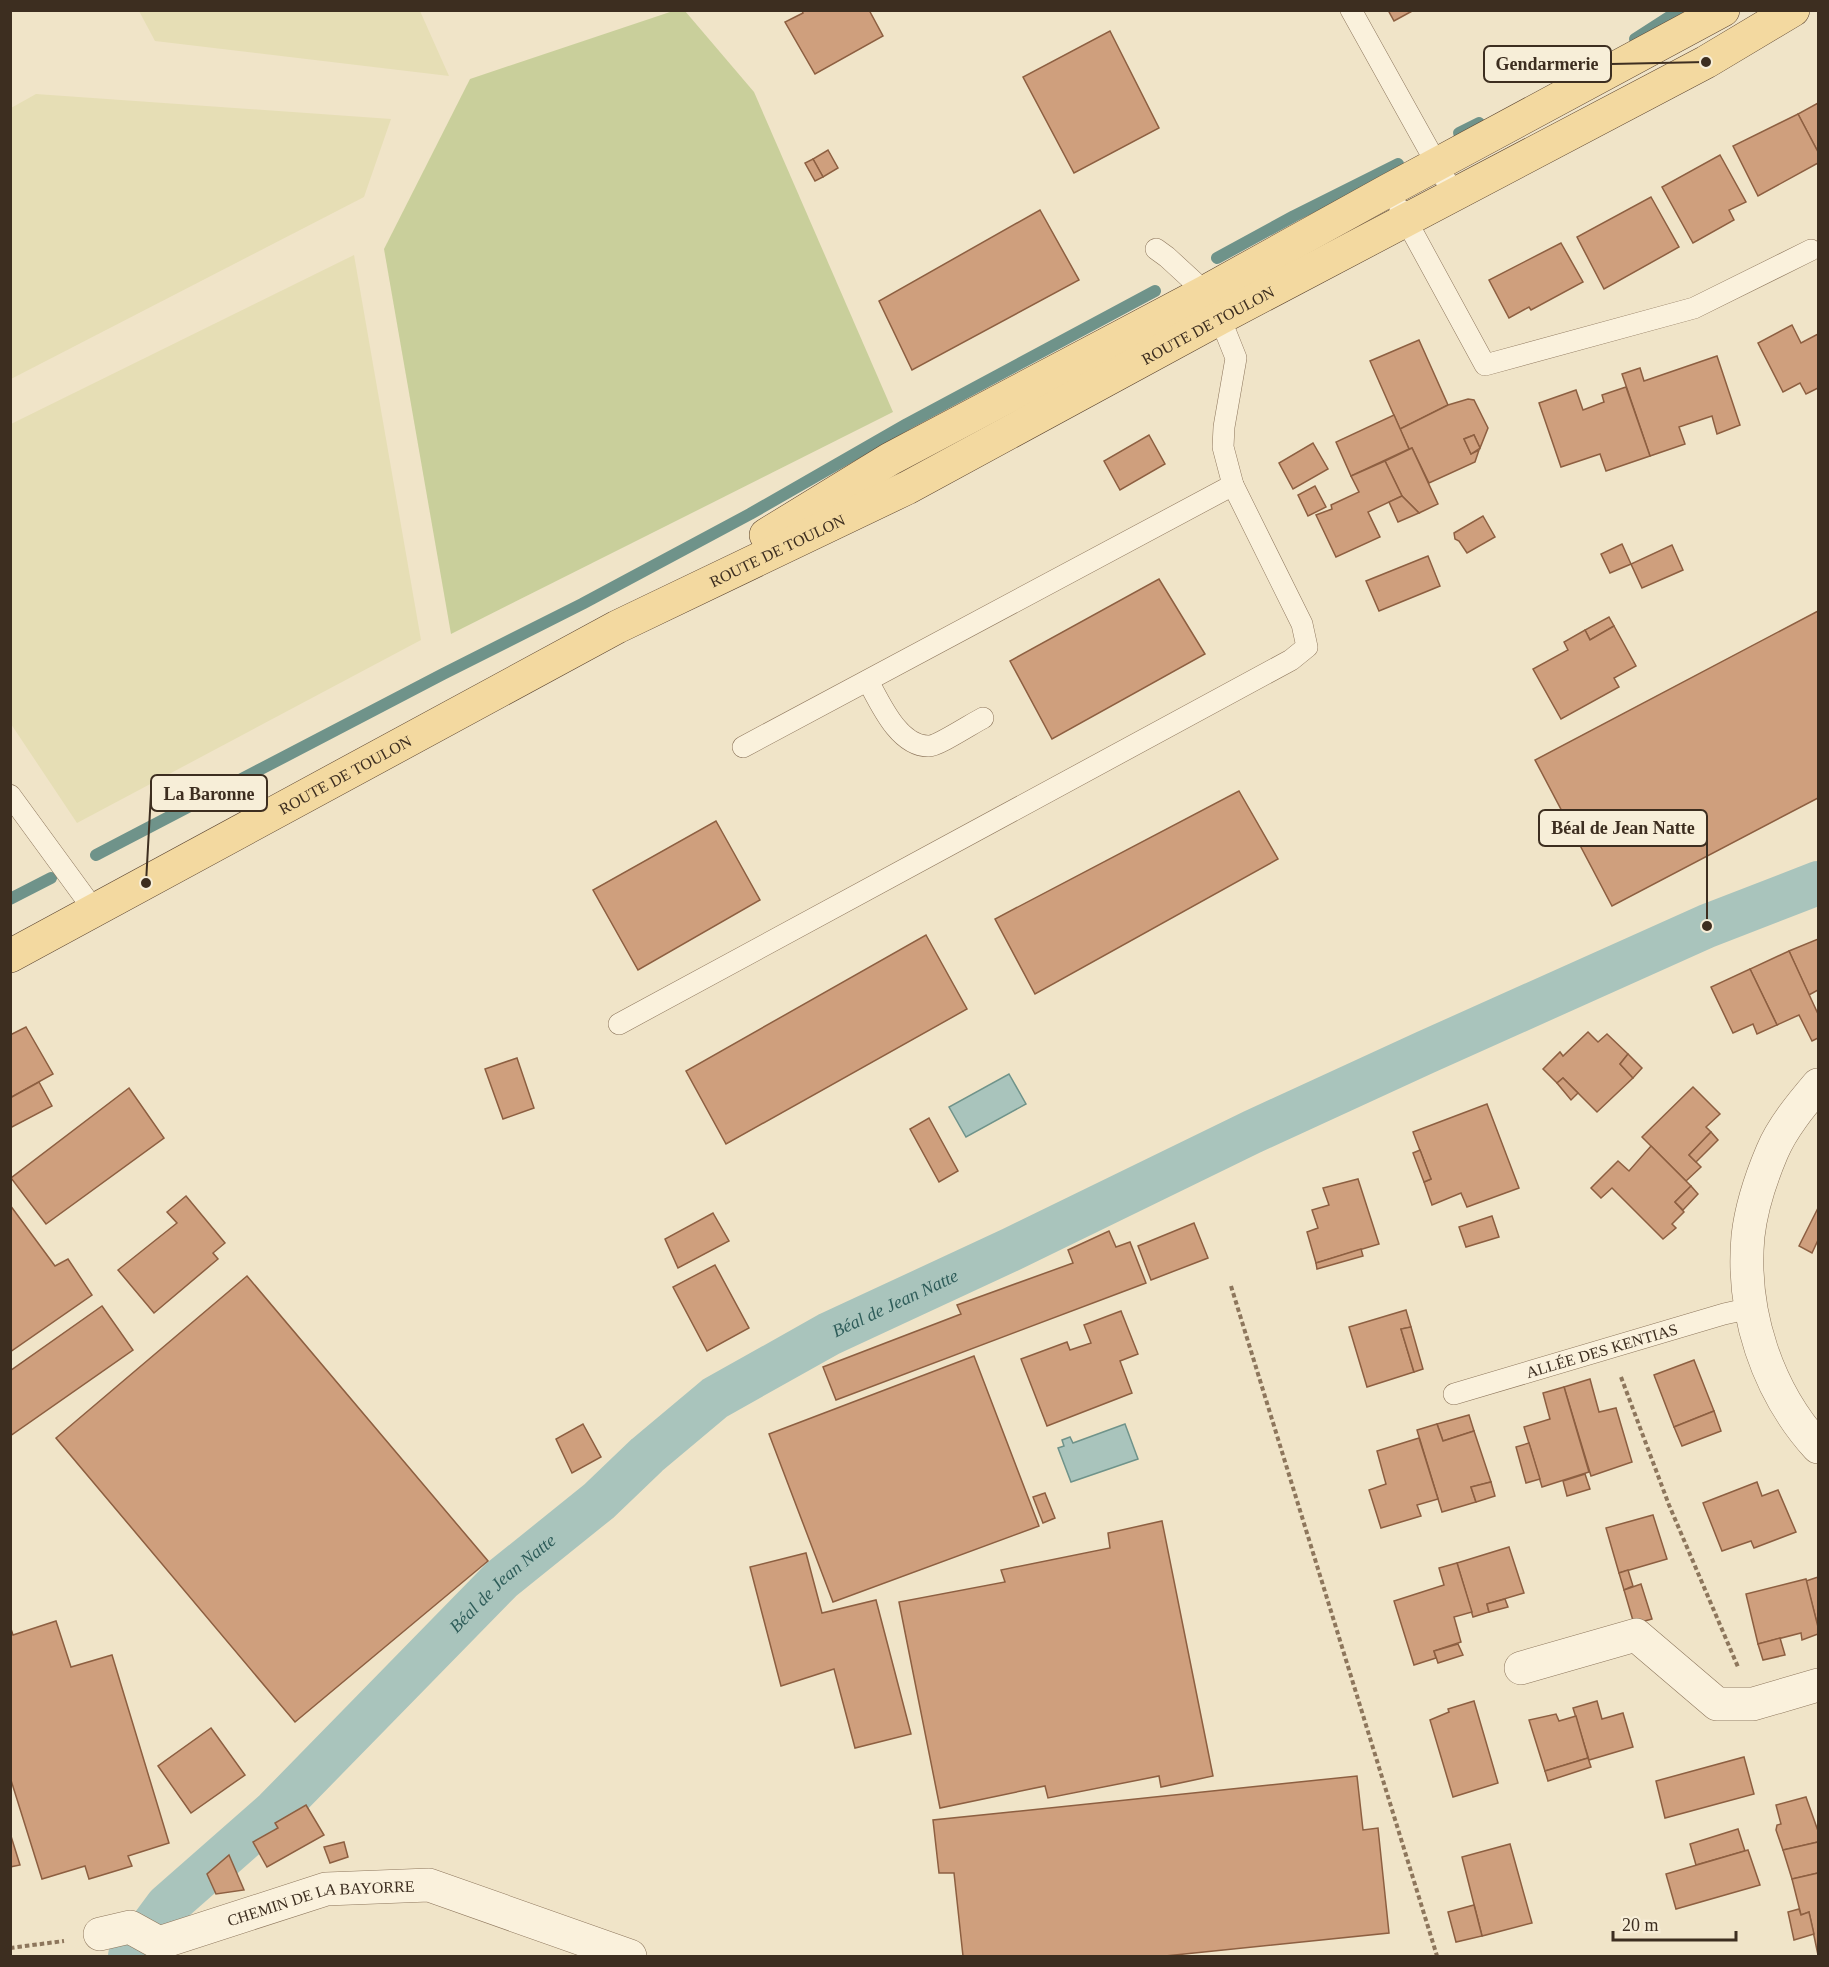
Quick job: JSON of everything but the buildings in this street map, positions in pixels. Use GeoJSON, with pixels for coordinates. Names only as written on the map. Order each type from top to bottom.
{"type":"FeatureCollection","features":[{"type":"Feature","properties":{"kind":"main road","name":"ROUTE DE TOULON"},"geometry":{"type":"LineString","coordinates":[[1212,305],[1389,190],[1723,10]]}},
{"type":"Feature","properties":{"kind":"main road","name":"ROUTE DE TOULON"},"geometry":{"type":"LineString","coordinates":[[10,956],[617,627],[890,459],[1212,305],[1407,220],[1706,62],[1793,10]]}},
{"type":"Feature","properties":{"kind":"street"},"geometry":{"type":"LineString","coordinates":[[1818,1085],[1798,1108],[1773,1151],[1758,1194],[1748,1235],[1751,1308],[1760,1347],[1779,1392],[1805,1432],[1818,1447]]}},
{"type":"Feature","properties":{"kind":"street"},"geometry":{"type":"LineString","coordinates":[[1521,1668],[1636,1635],[1718,1704],[1753,1704],[1818,1685]]}},
{"type":"Feature","properties":{"kind":"street","name":"CHEMIN DE LA BAYORRE"},"geometry":{"type":"LineString","coordinates":[[141,1940],[326,1889],[429,1885],[630,1956]]}},
{"type":"Feature","properties":{"kind":"lane"},"geometry":{"type":"LineString","coordinates":[[1351,10],[1454,195]]}},
{"type":"Feature","properties":{"kind":"lane"},"geometry":{"type":"LineString","coordinates":[[1389,190],[1485,364],[1694,308],[1811,250]]}},
{"type":"Feature","properties":{"kind":"lane"},"geometry":{"type":"LineString","coordinates":[[619,1024],[1291,660],[1307,647],[1302,624],[1233,485],[1223,447],[1224,427],[1236,358],[1212,305],[1167,257],[1156,249]]}},
{"type":"Feature","properties":{"kind":"lane"},"geometry":{"type":"LineString","coordinates":[[743,747],[1233,485]]}},
{"type":"Feature","properties":{"kind":"lane"},"geometry":{"type":"LineString","coordinates":[[868,681],[892,724],[913,743],[931,746],[983,718]]}},
{"type":"Feature","properties":{"kind":"lane"},"geometry":{"type":"LineString","coordinates":[[10,795],[94,910]]}},
{"type":"Feature","properties":{"kind":"lane","name":"ALLÉE DES KENTIAS"},"geometry":{"type":"LineString","coordinates":[[1454,1394],[1751,1308]]}},
{"type":"Feature","properties":{"kind":"path"},"geometry":{"type":"LineString","coordinates":[[1231,1286],[1437,1956]]}},
{"type":"Feature","properties":{"kind":"path"},"geometry":{"type":"LineString","coordinates":[[1620,1373],[1669,1505],[1753,1704]]}},
{"type":"Feature","properties":{"kind":"path"},"geometry":{"type":"LineString","coordinates":[[10,1948],[141,1940]]}},
{"type":"Feature","properties":{"kind":"shaded area"},"geometry":{"type":"Polygon","coordinates":[[[139,11],[420,11],[449,76],[155,41],[139,11]]]}},
{"type":"Feature","properties":{"kind":"shaded area"},"geometry":{"type":"Polygon","coordinates":[[[36,94],[391,119],[364,197],[11,379],[11,108],[36,94]]]}},
{"type":"Feature","properties":{"kind":"shaded area"},"geometry":{"type":"Polygon","coordinates":[[[354,255],[421,640],[77,823],[11,724],[11,424],[354,255]]]}},
{"type":"Feature","properties":{"kind":"green space"},"geometry":{"type":"Polygon","coordinates":[[[673,11],[685,11],[754,92],[893,412],[451,634],[384,249],[470,79],[673,11]]]}},
{"type":"Feature","properties":{"kind":"water"},"geometry":{"type":"Polygon","coordinates":[[[1009,1074],[1026,1104],[966,1137],[949,1107],[1009,1074]]]}},
{"type":"Feature","properties":{"kind":"water"},"geometry":{"type":"Polygon","coordinates":[[[1125,1424],[1138,1459],[1071,1482],[1058,1448],[1064,1446],[1062,1440],[1070,1437],[1073,1443],[1125,1424]]]}},
{"type":"Feature","properties":{"kind":"waterway"},"geometry":{"type":"LineString","coordinates":[[1635,39],[1680,10]]}},
{"type":"Feature","properties":{"kind":"waterway"},"geometry":{"type":"LineString","coordinates":[[1459,133],[1479,123]]}},
{"type":"Feature","properties":{"kind":"waterway"},"geometry":{"type":"LineString","coordinates":[[1217,258],[1398,164]]}},
{"type":"Feature","properties":{"kind":"waterway"},"geometry":{"type":"LineString","coordinates":[[96,855],[582,604],[750,514],[907,424],[1155,291]]}},
{"type":"Feature","properties":{"kind":"waterway"},"geometry":{"type":"LineString","coordinates":[[10,899],[51,878]]}},
{"type":"Feature","properties":{"kind":"waterway","name":"Béal de Jean Natte"},"geometry":{"type":"LineString","coordinates":[[130,1956],[167,1906],[275,1811],[502,1579],[599,1501],[647,1455],[715,1398],[829,1334],[1012,1249],[1252,1132],[1707,926],[1818,883]]}},
{"type":"Feature","properties":{"kind":"place","name":"Gendarmerie"},"geometry":{"type":"Point","coordinates":[1706,62]}},
{"type":"Feature","properties":{"kind":"place","name":"La Baronne"},"geometry":{"type":"Point","coordinates":[146,883]}},
{"type":"Feature","properties":{"kind":"place","name":"Béal de Jean Natte"},"geometry":{"type":"Point","coordinates":[1707,926]}}]}
